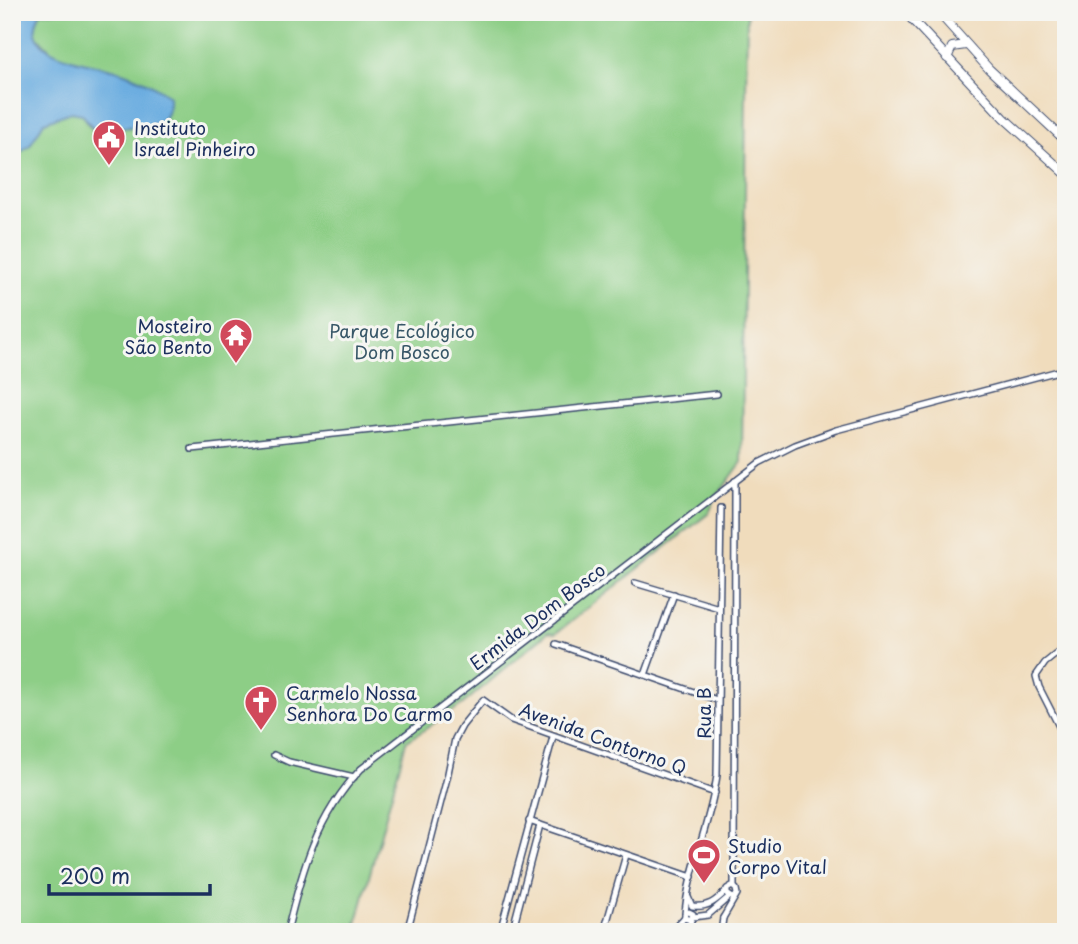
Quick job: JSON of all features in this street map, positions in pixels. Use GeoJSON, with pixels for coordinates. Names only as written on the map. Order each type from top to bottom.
{"type":"FeatureCollection","features":[{"type":"Feature","properties":{"kind":"main road"},"geometry":{"type":"LineString","coordinates":[[905,12],[1004,118],[1066,174]]}},
{"type":"Feature","properties":{"kind":"main road"},"geometry":{"type":"LineString","coordinates":[[938,12],[1010,90],[1066,141]]}},
{"type":"Feature","properties":{"kind":"main road"},"geometry":{"type":"LineString","coordinates":[[947,58],[952,47],[966,45]]}},
{"type":"Feature","properties":{"kind":"street","name":"Ermida Dom Bosco"},"geometry":{"type":"LineString","coordinates":[[288,929],[301,873],[323,821],[354,777],[383,750],[735,481],[776,454],[836,430],[1066,369]]}},
{"type":"Feature","properties":{"kind":"street"},"geometry":{"type":"LineString","coordinates":[[191,449],[717,394]]}},
{"type":"Feature","properties":{"kind":"street"},"geometry":{"type":"LineString","coordinates":[[671,932],[695,907],[737,894],[734,887],[735,481]]}},
{"type":"Feature","properties":{"kind":"street","name":"Rua B"},"geometry":{"type":"LineString","coordinates":[[689,916],[688,897],[692,877],[715,793],[721,508]]}},
{"type":"Feature","properties":{"kind":"street"},"geometry":{"type":"LineString","coordinates":[[635,583],[719,608]]}},
{"type":"Feature","properties":{"kind":"street"},"geometry":{"type":"LineString","coordinates":[[645,675],[674,594]]}},
{"type":"Feature","properties":{"kind":"street"},"geometry":{"type":"LineString","coordinates":[[556,644],[717,700]]}},
{"type":"Feature","properties":{"kind":"street"},"geometry":{"type":"LineString","coordinates":[[1066,646],[1045,663],[1036,676],[1066,740]]}},
{"type":"Feature","properties":{"kind":"street","name":"Avenida Contorno Q"},"geometry":{"type":"LineString","coordinates":[[407,932],[455,739],[461,726],[484,700],[510,720],[715,793]]}},
{"type":"Feature","properties":{"kind":"street"},"geometry":{"type":"LineString","coordinates":[[500,932],[553,737]]}},
{"type":"Feature","properties":{"kind":"street"},"geometry":{"type":"LineString","coordinates":[[274,755],[354,777]]}},
{"type":"Feature","properties":{"kind":"street"},"geometry":{"type":"LineString","coordinates":[[529,821],[692,877]]}},
{"type":"Feature","properties":{"kind":"street"},"geometry":{"type":"LineString","coordinates":[[512,932],[540,825]]}},
{"type":"Feature","properties":{"kind":"street"},"geometry":{"type":"LineString","coordinates":[[604,932],[626,855]]}},
{"type":"Feature","properties":{"kind":"street"},"geometry":{"type":"LineString","coordinates":[[689,916],[708,915],[730,896]]}},
{"type":"Feature","properties":{"kind":"street"},"geometry":{"type":"LineString","coordinates":[[721,932],[730,896]]}},
{"type":"Feature","properties":{"kind":"street"},"geometry":{"type":"LineString","coordinates":[[688,897],[695,907]]}},
{"type":"Feature","properties":{"kind":"street"},"geometry":{"type":"LineString","coordinates":[[688,932],[689,916],[695,907]]}},
{"type":"Feature","properties":{"kind":"green space","name":"Parque Ecológico Dom Bosco"},"geometry":{"type":"Polygon","coordinates":[[[41,12],[747,12],[742,462],[715,499],[709,513],[555,634],[548,632],[463,704],[406,742],[354,932],[12,932],[12,159],[30,145],[44,122],[72,111],[82,114],[91,128],[102,133],[160,122],[120,71],[64,58],[51,51],[35,34],[34,28],[41,12]]]}},
{"type":"Feature","properties":{"kind":"water"},"geometry":{"type":"Polygon","coordinates":[[[12,12],[41,12],[36,27],[39,39],[48,49],[78,61],[128,74],[159,89],[169,97],[165,117],[151,125],[113,128],[97,133],[82,114],[71,112],[44,122],[30,145],[12,159],[12,12]]]}},
{"type":"Feature","properties":{"kind":"place","name":"Instituto Israel Pinheiro"},"geometry":{"type":"Point","coordinates":[109,167]}},
{"type":"Feature","properties":{"kind":"place","name":"Mosteiro São Bento"},"geometry":{"type":"Point","coordinates":[236,365]}},
{"type":"Feature","properties":{"kind":"place","name":"Carmelo Nossa Senhora Do Carmo"},"geometry":{"type":"Point","coordinates":[261,732]}},
{"type":"Feature","properties":{"kind":"place","name":"Studio Corpo Vital"},"geometry":{"type":"Point","coordinates":[704,885]}}]}
